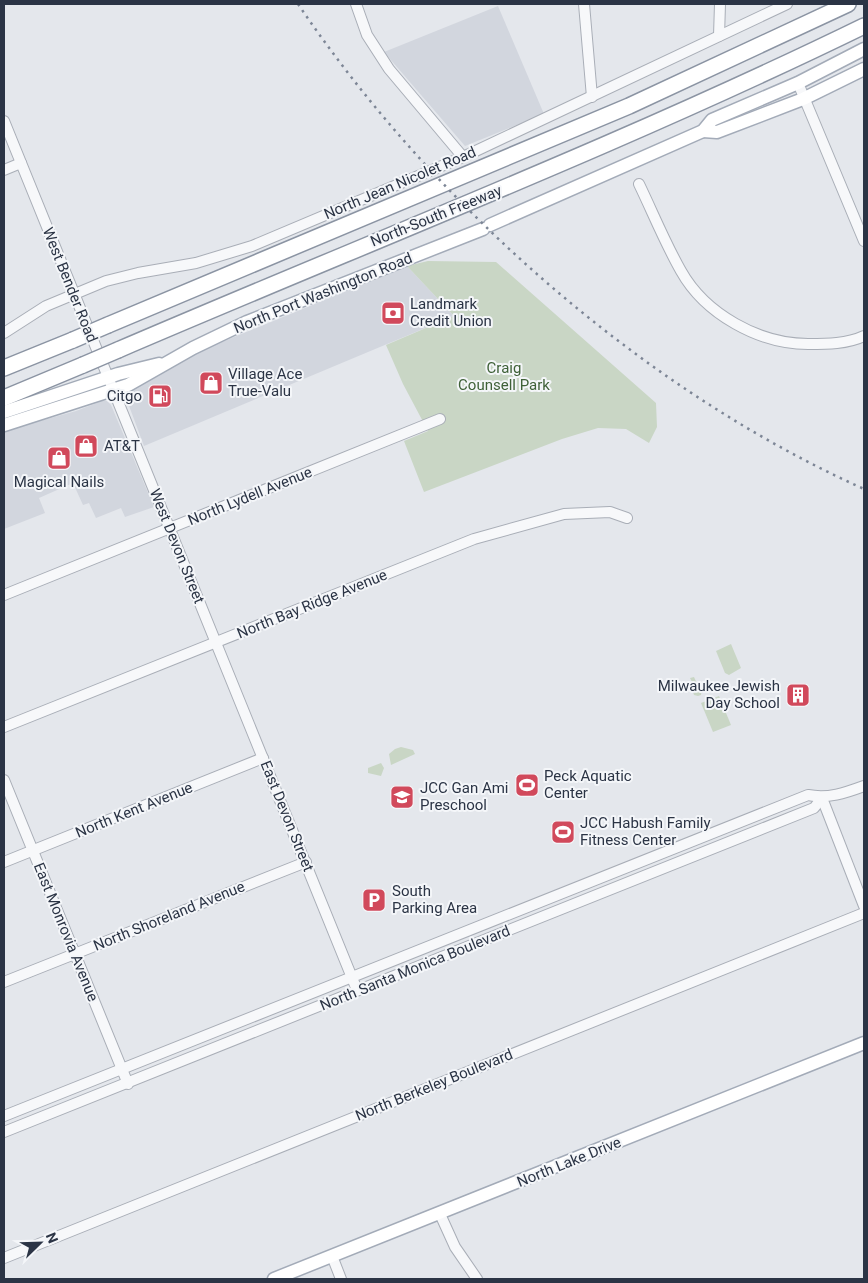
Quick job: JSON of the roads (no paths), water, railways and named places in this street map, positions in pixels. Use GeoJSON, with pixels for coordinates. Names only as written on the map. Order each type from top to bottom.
{"type":"FeatureCollection","features":[{"type":"Feature","properties":{"kind":"highway","name":"North-South Freeway"},"geometry":{"type":"LineString","coordinates":[[4,368],[629,106],[848,4]]}},
{"type":"Feature","properties":{"kind":"highway","name":"North-South Freeway"},"geometry":{"type":"LineString","coordinates":[[4,398],[330,259],[609,145],[864,26]]}},
{"type":"Feature","properties":{"kind":"main road","name":"North Port Washington Road"},"geometry":{"type":"LineString","coordinates":[[4,412],[110,384],[167,363],[193,348],[278,308],[486,227],[703,131],[712,120],[798,83],[864,50]]}},
{"type":"Feature","properties":{"kind":"main road","name":"North Port Washington Road"},"geometry":{"type":"LineString","coordinates":[[703,131],[717,132],[804,99],[864,69]]}},
{"type":"Feature","properties":{"kind":"main road","name":"North Port Washington Road"},"geometry":{"type":"LineString","coordinates":[[4,425],[41,412],[80,402],[110,384]]}},
{"type":"Feature","properties":{"kind":"main road","name":"North Lake Drive"},"geometry":{"type":"LineString","coordinates":[[274,1279],[864,1043]]}},
{"type":"Feature","properties":{"kind":"street"},"geometry":{"type":"LineString","coordinates":[[356,4],[367,35],[389,69],[463,157]]}},
{"type":"Feature","properties":{"kind":"street"},"geometry":{"type":"LineString","coordinates":[[584,4],[592,97]]}},
{"type":"Feature","properties":{"kind":"street"},"geometry":{"type":"LineString","coordinates":[[719,36],[720,4]]}},
{"type":"Feature","properties":{"kind":"street","name":"North Jean Nicolet Road"},"geometry":{"type":"LineString","coordinates":[[4,333],[46,306],[106,281],[138,273],[196,263],[252,246],[463,157],[788,4]]}},
{"type":"Feature","properties":{"kind":"street"},"geometry":{"type":"LineString","coordinates":[[798,83],[864,241]]}},
{"type":"Feature","properties":{"kind":"street","name":"West Bender Road"},"geometry":{"type":"LineString","coordinates":[[4,121],[137,449]]}},
{"type":"Feature","properties":{"kind":"street"},"geometry":{"type":"LineString","coordinates":[[4,170],[21,163]]}},
{"type":"Feature","properties":{"kind":"street"},"geometry":{"type":"LineString","coordinates":[[639,184],[681,272],[703,299],[731,322],[762,336],[794,344],[829,344],[864,336]]}},
{"type":"Feature","properties":{"kind":"street","name":"North Lydell Avenue"},"geometry":{"type":"LineString","coordinates":[[4,595],[440,419]]}},
{"type":"Feature","properties":{"kind":"street","name":"West Devon Street"},"geometry":{"type":"LineString","coordinates":[[137,449],[216,642]]}},
{"type":"Feature","properties":{"kind":"street","name":"North Bay Ridge Avenue"},"geometry":{"type":"LineString","coordinates":[[4,727],[474,539],[564,514],[610,512],[627,518]]}},
{"type":"Feature","properties":{"kind":"street","name":"East Devon Street"},"geometry":{"type":"LineString","coordinates":[[216,642],[357,990]]}},
{"type":"Feature","properties":{"kind":"street","name":"North Kent Avenue"},"geometry":{"type":"LineString","coordinates":[[4,862],[263,758]]}},
{"type":"Feature","properties":{"kind":"street","name":"East Monrovia Avenue"},"geometry":{"type":"LineString","coordinates":[[4,780],[128,1084]]}},
{"type":"Feature","properties":{"kind":"street","name":"North Santa Monica Boulevard"},"geometry":{"type":"LineString","coordinates":[[4,1116],[808,795],[822,798],[846,793],[864,786]]}},
{"type":"Feature","properties":{"kind":"street"},"geometry":{"type":"LineString","coordinates":[[822,798],[864,906]]}},
{"type":"Feature","properties":{"kind":"street","name":"North Santa Monica Boulevard"},"geometry":{"type":"LineString","coordinates":[[4,1132],[814,808],[822,798]]}},
{"type":"Feature","properties":{"kind":"street","name":"North Shoreland Avenue"},"geometry":{"type":"LineString","coordinates":[[4,982],[306,862]]}},
{"type":"Feature","properties":{"kind":"street","name":"North Berkeley Boulevard"},"geometry":{"type":"LineString","coordinates":[[4,1258],[864,913]]}},
{"type":"Feature","properties":{"kind":"street"},"geometry":{"type":"LineString","coordinates":[[440,1214],[456,1247],[477,1279]]}},
{"type":"Feature","properties":{"kind":"street"},"geometry":{"type":"LineString","coordinates":[[332,1256],[341,1279]]}},
{"type":"Feature","properties":{"kind":"railway"},"geometry":{"type":"LineString","coordinates":[[298,4],[352,78],[413,151],[478,219],[549,284],[623,345],[701,399],[782,448],[864,489]]}},
{"type":"Feature","properties":{"kind":"place","name":"Landmark Credit Union"},"geometry":{"type":"Point","coordinates":[393,313]}},
{"type":"Feature","properties":{"kind":"place","name":"Village Ace True-Valu"},"geometry":{"type":"Point","coordinates":[211,383]}},
{"type":"Feature","properties":{"kind":"place","name":"Citgo"},"geometry":{"type":"Point","coordinates":[160,396]}},
{"type":"Feature","properties":{"kind":"place","name":"AT&T"},"geometry":{"type":"Point","coordinates":[86,446]}},
{"type":"Feature","properties":{"kind":"place","name":"Magical Nails"},"geometry":{"type":"Point","coordinates":[59,458]}},
{"type":"Feature","properties":{"kind":"place","name":"Milwaukee Jewish Day School"},"geometry":{"type":"Point","coordinates":[798,695]}},
{"type":"Feature","properties":{"kind":"place","name":"Peck Aquatic Center"},"geometry":{"type":"Point","coordinates":[527,785]}},
{"type":"Feature","properties":{"kind":"place","name":"JCC Gan Ami Preschool"},"geometry":{"type":"Point","coordinates":[402,797]}},
{"type":"Feature","properties":{"kind":"place","name":"JCC Habush Family Fitness Center"},"geometry":{"type":"Point","coordinates":[563,832]}},
{"type":"Feature","properties":{"kind":"place","name":"South Parking Area"},"geometry":{"type":"Point","coordinates":[374,900]}},
{"type":"Feature","properties":{"kind":"park label","name":"Craig Counsell Park"},"geometry":{"type":"Point","coordinates":[504,376]}}]}
